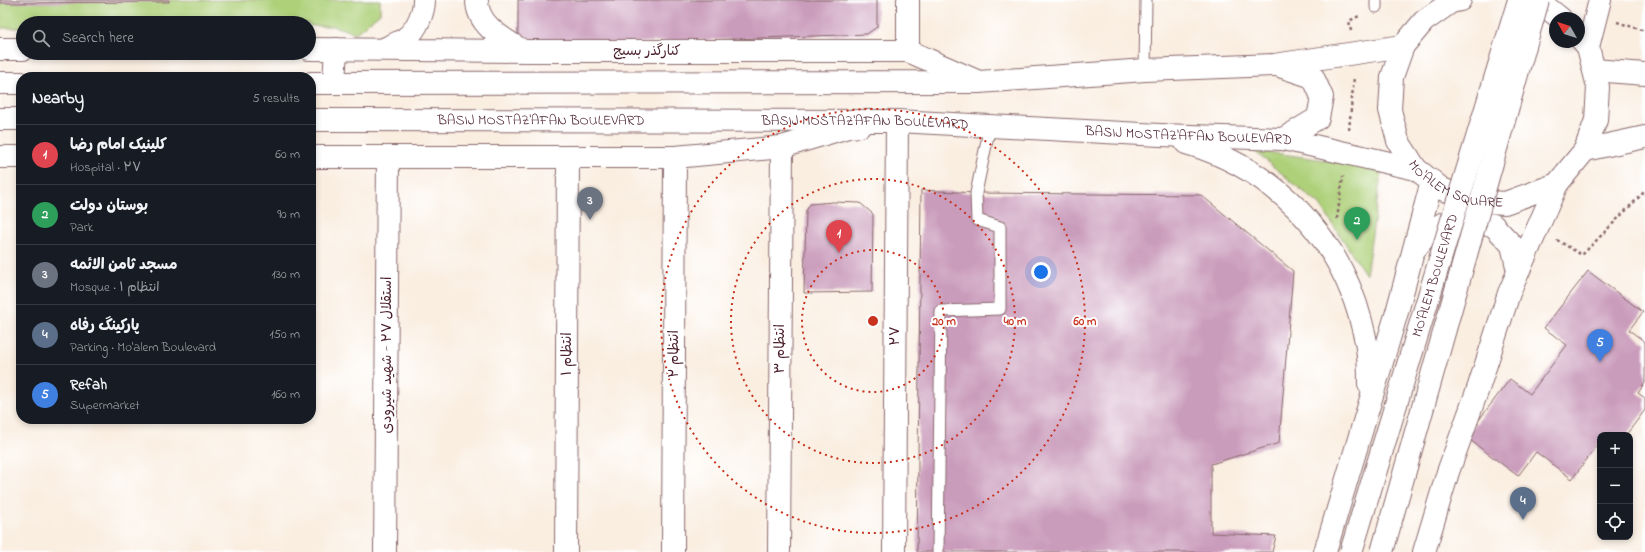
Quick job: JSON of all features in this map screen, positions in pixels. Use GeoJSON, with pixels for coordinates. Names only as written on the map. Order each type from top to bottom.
{"type":"FeatureCollection","features":[{"type":"Feature","properties":{"kind":"main road"},"geometry":{"type":"LineString","coordinates":[[384,49],[408,36],[418,22],[424,5],[424,0]]}},
{"type":"Feature","properties":{"kind":"main road"},"geometry":{"type":"LineString","coordinates":[[477,0],[477,9],[484,21],[498,36],[524,51]]}},
{"type":"Feature","properties":{"kind":"main road"},"geometry":{"type":"LineString","coordinates":[[908,0],[908,51]]}},
{"type":"Feature","properties":{"kind":"main road","name":"MO'ALEM BOULEVARD"},"geometry":{"type":"LineString","coordinates":[[1351,552],[1519,0]]}},
{"type":"Feature","properties":{"kind":"main road"},"geometry":{"type":"LineString","coordinates":[[1527,0],[1546,7],[1552,12]]}},
{"type":"Feature","properties":{"kind":"main road","name":"MO'ALEM BOULEVARD"},"geometry":{"type":"LineString","coordinates":[[1382,552],[1538,0]]}},
{"type":"Feature","properties":{"kind":"main road"},"geometry":{"type":"LineString","coordinates":[[1585,37],[1600,0]]}},
{"type":"Feature","properties":{"kind":"main road","name":"MO'ALEM SQUARE"},"geometry":{"type":"LineString","coordinates":[[1455,1],[1424,21],[1403,46],[1392,77],[1390,110],[1398,141],[1424,175],[1442,189],[1472,201],[1505,203],[1557,184]]}},
{"type":"Feature","properties":{"kind":"main road"},"geometry":{"type":"LineString","coordinates":[[316,83],[979,82],[1145,70],[1274,65],[1403,46]]}},
{"type":"Feature","properties":{"kind":"main road"},"geometry":{"type":"LineString","coordinates":[[1424,552],[1448,472],[1479,386],[1509,293],[1557,184],[1585,150],[1596,120],[1598,87],[1594,70],[1585,47]]}},
{"type":"Feature","properties":{"kind":"main road"},"geometry":{"type":"LineString","coordinates":[[0,49],[16,49]]}},
{"type":"Feature","properties":{"kind":"main road","name":"کنارگذر بسیج"},"geometry":{"type":"LineString","coordinates":[[316,49],[524,51],[908,51],[979,82]]}},
{"type":"Feature","properties":{"kind":"main road"},"geometry":{"type":"LineString","coordinates":[[334,82],[336,49]]}},
{"type":"Feature","properties":{"kind":"main road"},"geometry":{"type":"LineString","coordinates":[[1274,65],[1313,77],[1322,97],[1318,118],[1283,139]]}},
{"type":"Feature","properties":{"kind":"main road"},"geometry":{"type":"LineString","coordinates":[[1594,70],[1645,74]]}},
{"type":"Feature","properties":{"kind":"main road"},"geometry":{"type":"LineString","coordinates":[[0,83],[16,83]]}},
{"type":"Feature","properties":{"kind":"main road"},"geometry":{"type":"LineString","coordinates":[[0,119],[16,119]]}},
{"type":"Feature","properties":{"kind":"main road","name":"BASIJ MOSTAZ'AFAN BOULEVARD"},"geometry":{"type":"LineString","coordinates":[[316,120],[897,121],[1160,135],[1283,139],[1424,175]]}},
{"type":"Feature","properties":{"kind":"main road"},"geometry":{"type":"LineString","coordinates":[[316,157],[675,157],[782,147],[848,127],[897,121]]}},
{"type":"Feature","properties":{"kind":"main road","name":"۲۷"},"geometry":{"type":"LineString","coordinates":[[894,552],[897,121]]}},
{"type":"Feature","properties":{"kind":"main road"},"geometry":{"type":"LineString","coordinates":[[1160,135],[1210,150],[1257,174],[1298,208],[1330,249],[1354,296],[1367,347],[1370,400]]}},
{"type":"Feature","properties":{"kind":"main road"},"geometry":{"type":"LineString","coordinates":[[1585,150],[1645,137]]}},
{"type":"Feature","properties":{"kind":"main road","name":"انتظام ۳"},"geometry":{"type":"LineString","coordinates":[[779,552],[782,147]]}},
{"type":"Feature","properties":{"kind":"main road"},"geometry":{"type":"LineString","coordinates":[[0,157],[16,157]]}},
{"type":"Feature","properties":{"kind":"main road","name":"استقلال ۲۷ - شهید شیرودی"},"geometry":{"type":"LineString","coordinates":[[385,552],[388,157]]}},
{"type":"Feature","properties":{"kind":"main road","name":"انتظام ۱"},"geometry":{"type":"LineString","coordinates":[[566,552],[568,157]]}},
{"type":"Feature","properties":{"kind":"main road","name":"انتظام ۲"},"geometry":{"type":"LineString","coordinates":[[673,552],[675,157]]}},
{"type":"Feature","properties":{"kind":"main road"},"geometry":{"type":"LineString","coordinates":[[1325,552],[1414,251],[1424,175]]}},
{"type":"Feature","properties":{"kind":"main road"},"geometry":{"type":"LineString","coordinates":[[1414,251],[1429,232],[1444,223],[1466,221],[1493,226],[1512,245],[1518,271]]}},
{"type":"Feature","properties":{"kind":"lane"},"geometry":{"type":"LineString","coordinates":[[1145,70],[1146,0]]}},
{"type":"Feature","properties":{"kind":"lane"},"geometry":{"type":"LineString","coordinates":[[938,552],[941,311],[1000,309],[1000,227],[977,220],[976,193],[990,126]]}},
{"type":"Feature","properties":{"kind":"green space"},"geometry":{"type":"Polygon","coordinates":[[[0,0],[380,0],[380,13],[356,33],[332,26],[316,26],[316,16],[16,16],[16,28],[0,28],[0,0]]]}},
{"type":"Feature","properties":{"kind":"green space"},"geometry":{"type":"Polygon","coordinates":[[[1253,150],[1382,168],[1366,275],[1320,205],[1253,150]]]}},
{"type":"Feature","properties":{"kind":"building"},"geometry":{"type":"Polygon","coordinates":[[[0,0],[169,0],[169,2],[0,3],[0,0]]]}},
{"type":"Feature","properties":{"kind":"building"},"geometry":{"type":"Polygon","coordinates":[[[518,0],[877,0],[877,27],[867,34],[629,43],[530,44],[518,36],[518,0]]]}},
{"type":"Feature","properties":{"kind":"building"},"geometry":{"type":"Polygon","coordinates":[[[921,190],[976,193],[1201,195],[1293,271],[1279,443],[1211,464],[1211,533],[1276,536],[1272,552],[917,552],[921,190]]]}},
{"type":"Feature","properties":{"kind":"building"},"geometry":{"type":"Polygon","coordinates":[[[833,202],[860,203],[873,214],[872,292],[804,293],[806,211],[810,204],[833,202]]]}},
{"type":"Feature","properties":{"kind":"building"},"geometry":{"type":"Polygon","coordinates":[[[1588,271],[1643,312],[1629,330],[1645,342],[1645,383],[1638,393],[1645,398],[1645,410],[1628,432],[1597,432],[1597,446],[1572,479],[1536,452],[1518,476],[1466,437],[1510,379],[1530,394],[1567,345],[1544,328],[1588,271]]]}},
{"type":"Feature","properties":{"kind":"place","name":"مسجد ثامن الائمه"},"geometry":{"type":"Point","coordinates":[590,220]}},
{"type":"Feature","properties":{"kind":"place","name":"بوستان دولت"},"geometry":{"type":"Point","coordinates":[1357,240]}},
{"type":"Feature","properties":{"kind":"place","name":"کلینیک امام رضا"},"geometry":{"type":"Point","coordinates":[839,253]}},
{"type":"Feature","properties":{"kind":"place","name":"Refah"},"geometry":{"type":"Point","coordinates":[1600,362]}},
{"type":"Feature","properties":{"kind":"place","name":"پارکینگ رفاه"},"geometry":{"type":"Point","coordinates":[1523,520]}}]}
